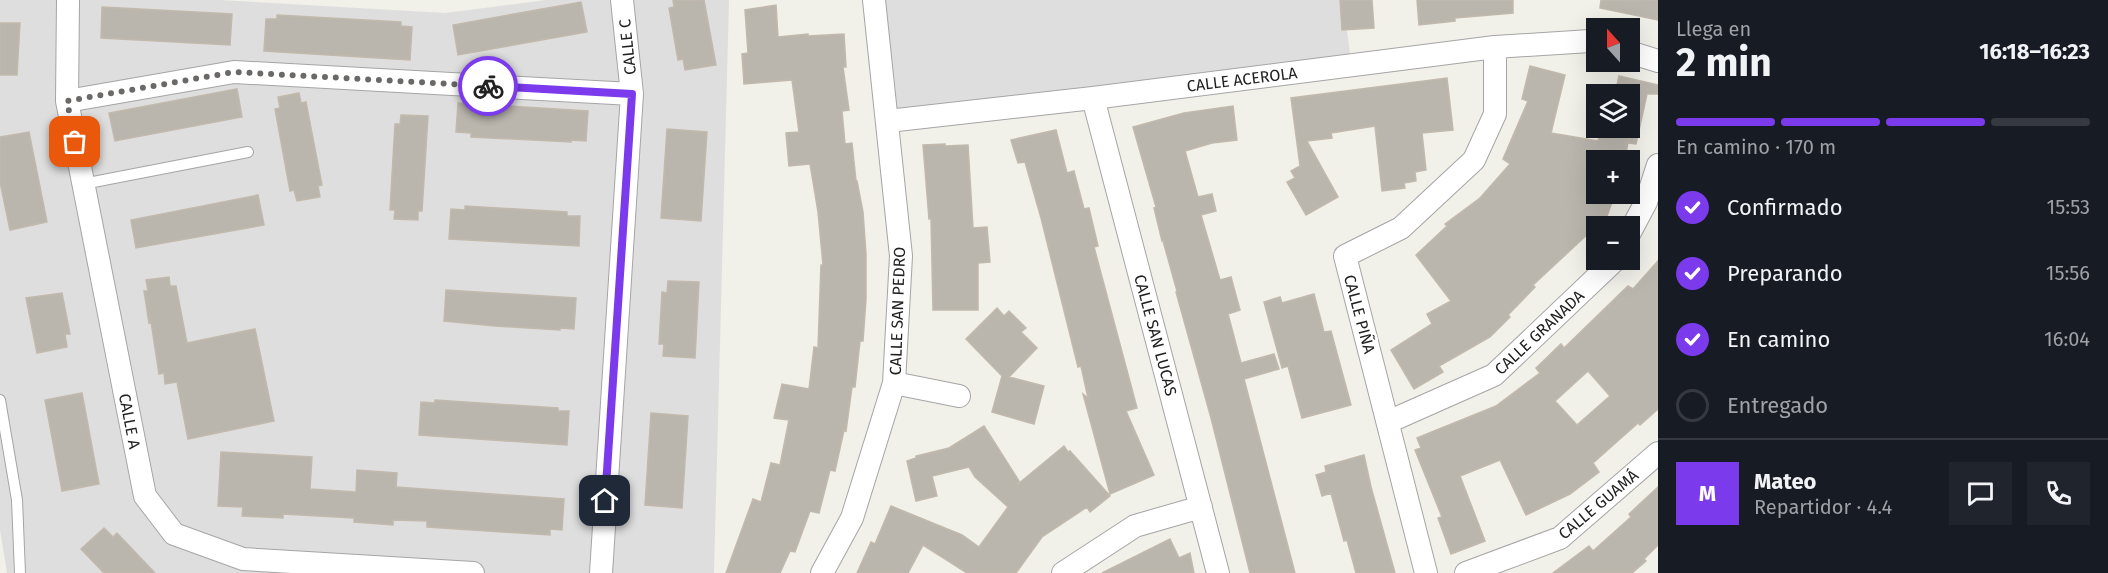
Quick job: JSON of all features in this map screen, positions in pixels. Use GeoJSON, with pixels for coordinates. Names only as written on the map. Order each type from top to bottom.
{"type":"FeatureCollection","features":[{"type":"Feature","properties":{"kind":"street","name":"CALLE A"},"geometry":{"type":"LineString","coordinates":[[68,0],[67,101],[145,496],[174,534],[243,559],[473,573]]}},
{"type":"Feature","properties":{"kind":"street","name":"CALLE C"},"geometry":{"type":"LineString","coordinates":[[601,573],[632,94],[622,0]]}},
{"type":"Feature","properties":{"kind":"street","name":"CALLE SAN PEDRO"},"geometry":{"type":"LineString","coordinates":[[822,573],[852,518],[894,383],[901,256],[874,0]]}},
{"type":"Feature","properties":{"kind":"street","name":"CALLE ACEROLA"},"geometry":{"type":"LineString","coordinates":[[888,121],[1093,98],[1495,47],[1586,41]]}},
{"type":"Feature","properties":{"kind":"street","name":"CALLE PIÑA"},"geometry":{"type":"LineString","coordinates":[[1426,573],[1345,256],[1401,228],[1474,160],[1495,114],[1495,47]]}},
{"type":"Feature","properties":{"kind":"street"},"geometry":{"type":"LineString","coordinates":[[1640,55],[1658,61]]}},
{"type":"Feature","properties":{"kind":"street","name":"CALLE C"},"geometry":{"type":"LineString","coordinates":[[67,101],[234,72],[632,94]]}},
{"type":"Feature","properties":{"kind":"street","name":"CALLE SAN LUCAS"},"geometry":{"type":"LineString","coordinates":[[1093,98],[1218,573]]}},
{"type":"Feature","properties":{"kind":"street"},"geometry":{"type":"LineString","coordinates":[[1639,216],[1646,202],[1658,165]]}},
{"type":"Feature","properties":{"kind":"street","name":"CALLE GRANADA"},"geometry":{"type":"LineString","coordinates":[[1388,422],[1494,375],[1604,270]]}},
{"type":"Feature","properties":{"kind":"street"},"geometry":{"type":"LineString","coordinates":[[894,383],[959,396]]}},
{"type":"Feature","properties":{"kind":"street","name":"CALLE GUAMÁ"},"geometry":{"type":"LineString","coordinates":[[1466,573],[1560,538],[1658,453]]}},
{"type":"Feature","properties":{"kind":"street"},"geometry":{"type":"LineString","coordinates":[[1063,573],[1135,526],[1201,507]]}},
{"type":"Feature","properties":{"kind":"lane"},"geometry":{"type":"LineString","coordinates":[[83,184],[248,152]]}},
{"type":"Feature","properties":{"kind":"lane"},"geometry":{"type":"LineString","coordinates":[[0,400],[4,450],[17,501],[20,573]]}},
{"type":"Feature","properties":{"kind":"shaded area"},"geometry":{"type":"Polygon","coordinates":[[[0,0],[220,0],[445,13],[546,0],[729,0],[714,573],[7,573],[0,530],[0,0]]]}},
{"type":"Feature","properties":{"kind":"shaded area"},"geometry":{"type":"Polygon","coordinates":[[[880,0],[1343,0],[1351,61],[891,128],[880,0]]]}},
{"type":"Feature","properties":{"kind":"building"},"geometry":{"type":"Polygon","coordinates":[[[673,0],[704,0],[716,65],[685,70],[683,59],[678,60],[669,8],[674,7],[673,0]]]}},
{"type":"Feature","properties":{"kind":"building"},"geometry":{"type":"Polygon","coordinates":[[[1340,0],[1372,0],[1374,28],[1342,30],[1340,0]]]}},
{"type":"Feature","properties":{"kind":"building"},"geometry":{"type":"Polygon","coordinates":[[[1417,0],[1513,0],[1513,13],[1455,18],[1455,21],[1419,25],[1417,0]]]}},
{"type":"Feature","properties":{"kind":"building"},"geometry":{"type":"Polygon","coordinates":[[[1601,0],[1658,0],[1658,20],[1600,8],[1601,0]]]}},
{"type":"Feature","properties":{"kind":"building"},"geometry":{"type":"Polygon","coordinates":[[[581,2],[587,32],[458,55],[453,25],[581,2]]]}},
{"type":"Feature","properties":{"kind":"building"},"geometry":{"type":"Polygon","coordinates":[[[776,5],[778,37],[844,34],[846,67],[843,67],[849,110],[842,111],[845,144],[852,143],[856,181],[863,212],[866,254],[863,341],[860,341],[855,387],[852,387],[846,431],[844,430],[835,471],[830,470],[819,513],[810,511],[795,552],[790,551],[780,573],[726,573],[753,499],[761,502],[771,463],[780,465],[789,420],[774,418],[782,384],[809,389],[814,347],[818,348],[821,265],[823,265],[818,212],[810,164],[789,166],[786,133],[799,132],[792,80],[744,84],[742,54],[748,53],[745,10],[776,5]]]}},
{"type":"Feature","properties":{"kind":"building"},"geometry":{"type":"Polygon","coordinates":[[[102,7],[232,14],[230,45],[101,38],[102,7]]]}},
{"type":"Feature","properties":{"kind":"building"},"geometry":{"type":"Polygon","coordinates":[[[277,15],[401,22],[401,26],[412,27],[410,60],[264,51],[266,19],[277,19],[277,15]]]}},
{"type":"Feature","properties":{"kind":"building"},"geometry":{"type":"Polygon","coordinates":[[[0,23],[20,23],[17,75],[0,75],[0,23]]]}},
{"type":"Feature","properties":{"kind":"building"},"geometry":{"type":"Polygon","coordinates":[[[1530,66],[1565,75],[1551,133],[1598,141],[1599,138],[1629,138],[1627,150],[1586,150],[1586,204],[1611,204],[1607,216],[1586,216],[1586,236],[1533,285],[1535,287],[1508,315],[1510,317],[1490,337],[1439,366],[1443,372],[1414,389],[1391,350],[1432,324],[1427,314],[1451,301],[1416,255],[1447,226],[1445,224],[1480,198],[1510,164],[1503,159],[1528,101],[1522,99],[1530,66]]]}},
{"type":"Feature","properties":{"kind":"building"},"geometry":{"type":"Polygon","coordinates":[[[1619,76],[1658,85],[1658,94],[1647,94],[1640,126],[1640,84],[1617,84],[1619,76]]]}},
{"type":"Feature","properties":{"kind":"building"},"geometry":{"type":"Polygon","coordinates":[[[1447,78],[1453,130],[1422,133],[1426,170],[1415,172],[1416,181],[1404,183],[1405,188],[1382,191],[1375,126],[1331,133],[1332,138],[1307,141],[1338,197],[1306,215],[1287,182],[1295,178],[1291,171],[1300,166],[1291,98],[1447,78]]]}},
{"type":"Feature","properties":{"kind":"building"},"geometry":{"type":"Polygon","coordinates":[[[237,89],[242,117],[115,141],[109,113],[237,89]]]}},
{"type":"Feature","properties":{"kind":"building"},"geometry":{"type":"Polygon","coordinates":[[[299,93],[301,103],[306,102],[322,185],[318,186],[320,197],[297,201],[294,190],[290,191],[275,109],[280,108],[278,97],[299,93]]]}},
{"type":"Feature","properties":{"kind":"building"},"geometry":{"type":"Polygon","coordinates":[[[458,103],[588,111],[586,141],[471,137],[471,133],[456,132],[458,103]]]}},
{"type":"Feature","properties":{"kind":"building"},"geometry":{"type":"Polygon","coordinates":[[[1233,106],[1237,140],[1212,143],[1185,151],[1198,197],[1212,194],[1216,211],[1201,215],[1220,280],[1231,277],[1240,310],[1228,314],[1241,363],[1274,354],[1279,369],[1244,379],[1295,573],[1250,573],[1211,418],[1162,241],[1154,208],[1156,207],[1133,127],[1184,113],[1233,106]]]}},
{"type":"Feature","properties":{"kind":"building"},"geometry":{"type":"Polygon","coordinates":[[[401,115],[428,116],[422,211],[418,211],[418,220],[394,219],[395,210],[390,210],[395,124],[400,124],[401,115]]]}},
{"type":"Feature","properties":{"kind":"building"},"geometry":{"type":"Polygon","coordinates":[[[667,129],[707,132],[701,221],[661,218],[667,129]]]}},
{"type":"Feature","properties":{"kind":"building"},"geometry":{"type":"Polygon","coordinates":[[[1056,130],[1067,173],[1074,171],[1084,209],[1089,208],[1098,246],[1094,247],[1137,408],[1126,411],[1154,475],[1110,494],[1083,394],[1088,398],[1081,366],[1078,367],[1041,218],[1025,162],[1018,163],[1011,140],[1056,130]]]}},
{"type":"Feature","properties":{"kind":"building"},"geometry":{"type":"Polygon","coordinates":[[[29,132],[47,222],[10,230],[0,182],[0,137],[29,132]]]}},
{"type":"Feature","properties":{"kind":"building"},"geometry":{"type":"Polygon","coordinates":[[[1629,138],[1637,138],[1636,144],[1629,143],[1629,138]]]}},
{"type":"Feature","properties":{"kind":"building"},"geometry":{"type":"Polygon","coordinates":[[[945,144],[945,146],[968,145],[973,228],[987,227],[990,262],[978,263],[978,310],[933,310],[931,219],[929,219],[923,145],[945,144]]]}},
{"type":"Feature","properties":{"kind":"building"},"geometry":{"type":"Polygon","coordinates":[[[258,195],[264,225],[136,248],[131,220],[258,195]]]}},
{"type":"Feature","properties":{"kind":"building"},"geometry":{"type":"Polygon","coordinates":[[[465,206],[567,212],[567,216],[580,216],[579,246],[449,239],[451,209],[465,210],[465,206]]]}},
{"type":"Feature","properties":{"kind":"building"},"geometry":{"type":"Polygon","coordinates":[[[1658,261],[1658,409],[1640,425],[1638,423],[1593,463],[1599,472],[1570,494],[1526,515],[1500,460],[1460,476],[1485,541],[1451,554],[1438,518],[1442,517],[1415,450],[1421,448],[1417,438],[1496,406],[1540,373],[1536,368],[1561,344],[1564,348],[1628,286],[1633,289],[1658,261]],[[1588,371],[1555,401],[1577,425],[1610,396],[1588,371]]]}},
{"type":"Feature","properties":{"kind":"building"},"geometry":{"type":"Polygon","coordinates":[[[169,277],[170,286],[176,286],[187,343],[255,329],[274,421],[188,439],[177,382],[165,384],[164,373],[159,374],[144,291],[148,291],[146,280],[169,277]]]}},
{"type":"Feature","properties":{"kind":"building"},"geometry":{"type":"Polygon","coordinates":[[[668,281],[699,282],[695,358],[663,356],[664,344],[659,344],[662,292],[667,293],[668,281]]]}},
{"type":"Feature","properties":{"kind":"building"},"geometry":{"type":"Polygon","coordinates":[[[446,290],[576,298],[574,329],[495,326],[444,321],[446,290]]]}},
{"type":"Feature","properties":{"kind":"building"},"geometry":{"type":"Polygon","coordinates":[[[62,293],[70,334],[65,334],[67,347],[37,353],[26,298],[62,293]]]}},
{"type":"Feature","properties":{"kind":"building"},"geometry":{"type":"Polygon","coordinates":[[[1314,294],[1324,332],[1331,331],[1351,405],[1302,418],[1288,366],[1282,368],[1264,302],[1280,297],[1282,303],[1314,294]]]}},
{"type":"Feature","properties":{"kind":"building"},"geometry":{"type":"Polygon","coordinates":[[[997,308],[1004,316],[1009,311],[1026,328],[1021,332],[1037,348],[1009,377],[1044,386],[1034,424],[992,412],[1002,376],[966,339],[997,308]]]}},
{"type":"Feature","properties":{"kind":"building"},"geometry":{"type":"Polygon","coordinates":[[[82,393],[99,484],[62,491],[45,400],[82,393]]]}},
{"type":"Feature","properties":{"kind":"building"},"geometry":{"type":"Polygon","coordinates":[[[435,400],[558,408],[558,411],[569,411],[567,445],[419,435],[421,402],[435,403],[435,400]]]}},
{"type":"Feature","properties":{"kind":"building"},"geometry":{"type":"Polygon","coordinates":[[[651,413],[688,416],[682,508],[645,505],[651,413]]]}},
{"type":"Feature","properties":{"kind":"building"},"geometry":{"type":"Polygon","coordinates":[[[984,426],[1019,481],[1018,484],[1064,446],[1110,496],[1090,512],[1087,507],[1042,537],[1016,573],[967,573],[923,545],[908,573],[857,573],[871,542],[875,544],[891,506],[962,535],[979,547],[1008,507],[975,477],[969,467],[932,476],[937,496],[916,501],[907,461],[916,456],[949,448],[984,426]]]}},
{"type":"Feature","properties":{"kind":"building"},"geometry":{"type":"Polygon","coordinates":[[[221,452],[312,457],[310,489],[356,492],[357,470],[397,473],[396,487],[564,499],[562,530],[550,529],[550,535],[427,527],[427,521],[393,520],[393,525],[354,522],[354,518],[283,514],[283,518],[242,516],[243,507],[218,506],[221,452]]]}},
{"type":"Feature","properties":{"kind":"building"},"geometry":{"type":"Polygon","coordinates":[[[1364,455],[1395,573],[1356,573],[1347,540],[1344,541],[1331,493],[1322,496],[1316,475],[1326,472],[1325,466],[1364,455]]]}},
{"type":"Feature","properties":{"kind":"building"},"geometry":{"type":"Polygon","coordinates":[[[1658,487],[1658,545],[1644,559],[1646,561],[1632,573],[1553,573],[1589,546],[1593,551],[1631,517],[1629,514],[1658,487]]]}},
{"type":"Feature","properties":{"kind":"building"},"geometry":{"type":"Polygon","coordinates":[[[104,528],[113,537],[117,533],[155,573],[104,573],[81,549],[104,528]]]}},
{"type":"Feature","properties":{"kind":"building"},"geometry":{"type":"Polygon","coordinates":[[[1170,539],[1179,558],[1190,553],[1194,573],[1102,573],[1170,539]]]}},
{"type":"Feature","properties":{"kind":"way so far"},"geometry":{"type":"LineString","coordinates":[[75,142],[67,101],[234,72],[488,86]]}},
{"type":"Feature","properties":{"kind":"route"},"geometry":{"type":"LineString","coordinates":[[488,86],[632,94],[605,501]]}}]}
